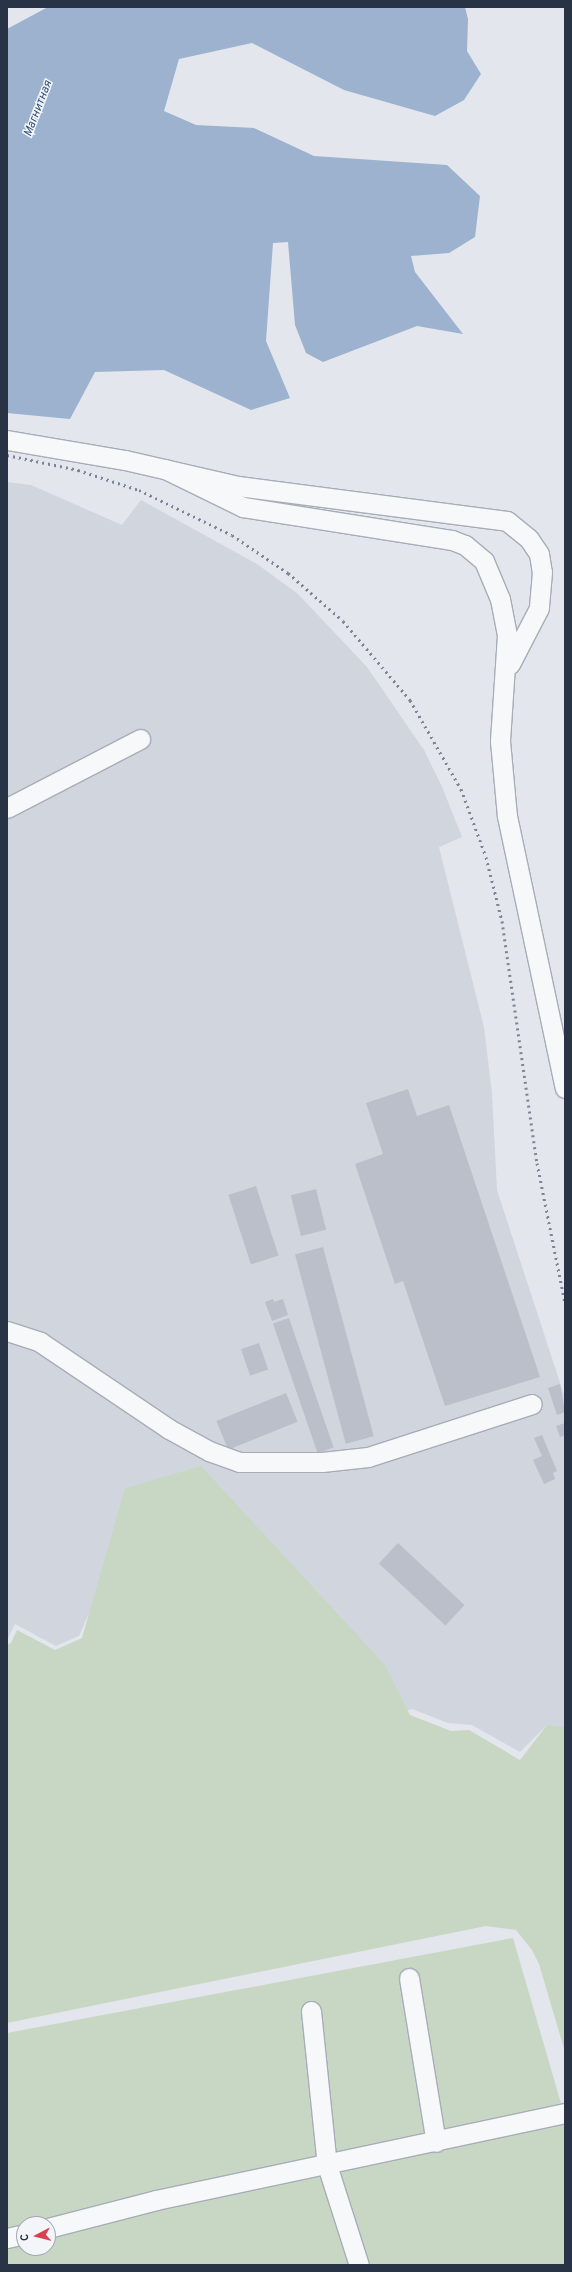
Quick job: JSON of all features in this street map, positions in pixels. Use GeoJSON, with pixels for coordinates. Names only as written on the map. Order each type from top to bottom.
{"type":"FeatureCollection","features":[{"type":"Feature","properties":{"kind":"lane"},"geometry":{"type":"LineString","coordinates":[[7,440],[277,491],[489,516],[520,528],[539,554],[542,590],[539,608],[520,640],[505,683]]}},
{"type":"Feature","properties":{"kind":"lane"},"geometry":{"type":"LineString","coordinates":[[165,469],[225,499],[259,511],[465,545],[484,561],[500,599],[507,635],[500,741],[507,816],[565,1088]]}},
{"type":"Feature","properties":{"kind":"lane"},"geometry":{"type":"LineString","coordinates":[[7,808],[140,739]]}},
{"type":"Feature","properties":{"kind":"lane"},"geometry":{"type":"LineString","coordinates":[[7,1331],[40,1342],[169,1429],[219,1456],[239,1462],[322,1462],[368,1457],[532,1404]]}},
{"type":"Feature","properties":{"kind":"lane"},"geometry":{"type":"LineString","coordinates":[[410,1978],[436,2142]]}},
{"type":"Feature","properties":{"kind":"lane"},"geometry":{"type":"LineString","coordinates":[[311,2012],[326,2165],[359,2265]]}},
{"type":"Feature","properties":{"kind":"lane"},"geometry":{"type":"LineString","coordinates":[[56,2226],[156,2200],[436,2142],[565,2113]]}},
{"type":"Feature","properties":{"kind":"shaded area"},"geometry":{"type":"Polygon","coordinates":[[[7,482],[31,485],[122,525],[141,500],[257,564],[298,594],[367,667],[424,750],[443,789],[462,837],[439,847],[484,1027],[492,1094],[497,1190],[565,1398],[565,1738],[547,1725],[520,1752],[472,1725],[448,1723],[412,1709],[314,1741],[94,1602],[79,1636],[56,1646],[15,1624],[7,1640],[7,482]]]}},
{"type":"Feature","properties":{"kind":"green space"},"geometry":{"type":"Polygon","coordinates":[[[201,1466],[385,1665],[410,1715],[451,1731],[469,1730],[520,1760],[547,1725],[565,1727],[565,2052],[539,1964],[532,1950],[516,1930],[486,1926],[7,2023],[7,1645],[11,1643],[17,1630],[55,1650],[82,1638],[125,1488],[201,1466]]]}},
{"type":"Feature","properties":{"kind":"green space"},"geometry":{"type":"Polygon","coordinates":[[[513,1938],[565,2117],[565,2265],[7,2265],[7,2033],[513,1938]]]}},
{"type":"Feature","properties":{"kind":"water","name":"Магнитная"},"geometry":{"type":"Polygon","coordinates":[[[48,7],[465,7],[468,19],[467,51],[481,74],[464,100],[435,116],[344,90],[252,43],[179,59],[164,111],[196,125],[254,128],[314,156],[447,165],[480,196],[475,237],[449,253],[411,256],[415,272],[463,334],[417,326],[323,362],[306,353],[295,325],[288,242],[273,243],[266,341],[290,398],[251,410],[164,370],[95,372],[70,419],[7,413],[7,29],[48,7]]]}},
{"type":"Feature","properties":{"kind":"building"},"geometry":{"type":"Polygon","coordinates":[[[408,1089],[417,1116],[449,1105],[540,1377],[445,1406],[403,1281],[395,1284],[355,1164],[383,1154],[366,1103],[408,1089]]]}},
{"type":"Feature","properties":{"kind":"building"},"geometry":{"type":"Polygon","coordinates":[[[256,1186],[279,1255],[251,1264],[228,1195],[256,1186]]]}},
{"type":"Feature","properties":{"kind":"building"},"geometry":{"type":"Polygon","coordinates":[[[316,1189],[326,1230],[301,1236],[291,1195],[316,1189]]]}},
{"type":"Feature","properties":{"kind":"building"},"geometry":{"type":"Polygon","coordinates":[[[323,1247],[374,1436],[346,1444],[295,1255],[323,1247]]]}},
{"type":"Feature","properties":{"kind":"building"},"geometry":{"type":"Polygon","coordinates":[[[273,1299],[274,1302],[283,1299],[288,1315],[272,1321],[265,1302],[273,1299]]]}},
{"type":"Feature","properties":{"kind":"building"},"geometry":{"type":"Polygon","coordinates":[[[289,1318],[334,1448],[318,1453],[273,1324],[289,1318]]]}},
{"type":"Feature","properties":{"kind":"building"},"geometry":{"type":"Polygon","coordinates":[[[259,1343],[268,1369],[250,1376],[241,1349],[259,1343]]]}},
{"type":"Feature","properties":{"kind":"building"},"geometry":{"type":"Polygon","coordinates":[[[560,1384],[565,1412],[557,1415],[548,1388],[560,1384]]]}},
{"type":"Feature","properties":{"kind":"building"},"geometry":{"type":"Polygon","coordinates":[[[286,1393],[298,1422],[228,1450],[216,1421],[286,1393]]]}},
{"type":"Feature","properties":{"kind":"building"},"geometry":{"type":"Polygon","coordinates":[[[565,1423],[565,1435],[560,1437],[556,1426],[565,1423]]]}},
{"type":"Feature","properties":{"kind":"building"},"geometry":{"type":"Polygon","coordinates":[[[542,1435],[557,1471],[553,1473],[555,1479],[544,1484],[533,1460],[542,1456],[534,1438],[542,1435]]]}},
{"type":"Feature","properties":{"kind":"building"},"geometry":{"type":"Polygon","coordinates":[[[398,1543],[465,1605],[445,1626],[379,1563],[398,1543]]]}},
{"type":"Feature","properties":{"kind":"railway"},"geometry":{"type":"LineString","coordinates":[[7,455],[78,470],[139,490],[232,535],[288,573],[343,621],[410,700],[461,789],[486,857],[502,921],[537,1163],[565,1303]]}}]}
